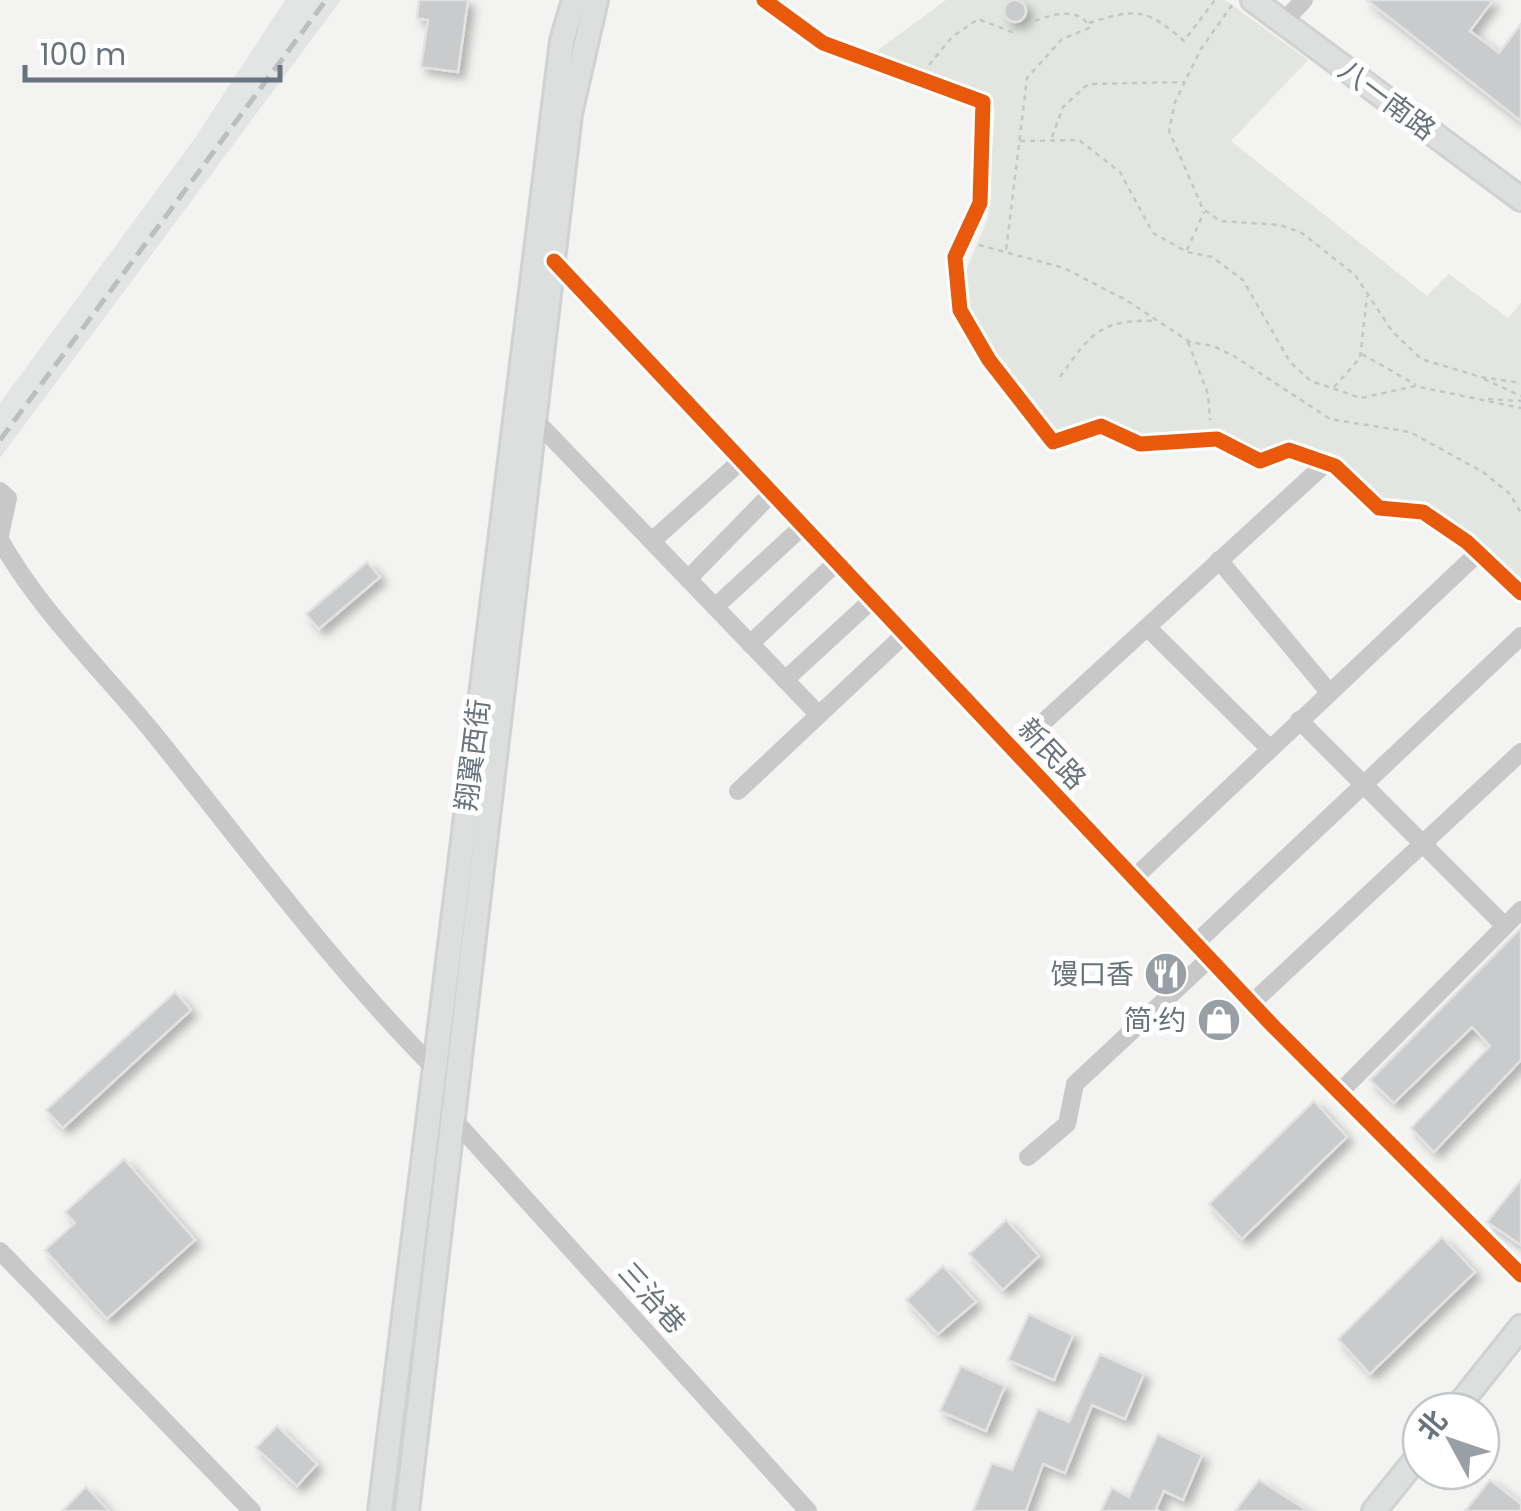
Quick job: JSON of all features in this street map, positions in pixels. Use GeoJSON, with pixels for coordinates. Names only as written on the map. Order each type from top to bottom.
{"type":"FeatureCollection","features":[{"type":"Feature","properties":{"kind":"main road","name":"翔翼西街"},"geometry":{"type":"LineString","coordinates":[[380,1511],[562,41],[574,0]]}},
{"type":"Feature","properties":{"kind":"main road"},"geometry":{"type":"LineString","coordinates":[[562,41],[594,8],[612,0]]}},
{"type":"Feature","properties":{"kind":"main road","name":"八一南路"},"geometry":{"type":"LineString","coordinates":[[1254,0],[1289,8],[1521,182]]}},
{"type":"Feature","properties":{"kind":"main road","name":"翔翼西街"},"geometry":{"type":"LineString","coordinates":[[408,1511],[570,114],[594,8]]}},
{"type":"Feature","properties":{"kind":"main road","name":"八一南路"},"geometry":{"type":"LineString","coordinates":[[1289,8],[1521,199]]}},
{"type":"Feature","properties":{"kind":"main road"},"geometry":{"type":"LineString","coordinates":[[1470,1391],[1521,1327]]}},
{"type":"Feature","properties":{"kind":"main road"},"geometry":{"type":"LineString","coordinates":[[1489,1391],[1521,1350]]}},
{"type":"Feature","properties":{"kind":"main road"},"geometry":{"type":"LineString","coordinates":[[1374,1511],[1401,1477]]}},
{"type":"Feature","properties":{"kind":"main road"},"geometry":{"type":"LineString","coordinates":[[1393,1511],[1409,1491]]}},
{"type":"Feature","properties":{"kind":"street"},"geometry":{"type":"LineString","coordinates":[[764,0],[824,42],[983,102],[980,203],[955,257],[960,310],[989,360],[1053,442],[1100,426],[1140,444],[1217,439],[1260,462],[1290,450],[1326,463],[1379,508],[1423,512],[1478,553],[1521,593]]}},
{"type":"Feature","properties":{"kind":"street","name":"新民路"},"geometry":{"type":"LineString","coordinates":[[554,261],[1252,1003],[1521,1276]]}},
{"type":"Feature","properties":{"kind":"street"},"geometry":{"type":"LineString","coordinates":[[536,421],[818,714]]}},
{"type":"Feature","properties":{"kind":"street"},"geometry":{"type":"LineString","coordinates":[[652,541],[742,460]]}},
{"type":"Feature","properties":{"kind":"street"},"geometry":{"type":"LineString","coordinates":[[1013,750],[1326,463]]}},
{"type":"Feature","properties":{"kind":"street"},"geometry":{"type":"LineString","coordinates":[[0,492],[8,498],[0,537],[26,586],[148,726],[366,1000],[434,1069]]}},
{"type":"Feature","properties":{"kind":"street"},"geometry":{"type":"LineString","coordinates":[[688,580],[772,493]]}},
{"type":"Feature","properties":{"kind":"street"},"geometry":{"type":"LineString","coordinates":[[715,608],[803,526]]}},
{"type":"Feature","properties":{"kind":"street"},"geometry":{"type":"LineString","coordinates":[[1134,878],[1478,553]]}},
{"type":"Feature","properties":{"kind":"street"},"geometry":{"type":"LineString","coordinates":[[1219,560],[1329,692]]}},
{"type":"Feature","properties":{"kind":"street"},"geometry":{"type":"LineString","coordinates":[[750,644],[837,562]]}},
{"type":"Feature","properties":{"kind":"street"},"geometry":{"type":"LineString","coordinates":[[785,680],[872,600]]}},
{"type":"Feature","properties":{"kind":"street"},"geometry":{"type":"LineString","coordinates":[[1147,627],[1270,748]]}},
{"type":"Feature","properties":{"kind":"street"},"geometry":{"type":"LineString","coordinates":[[738,790],[904,635]]}},
{"type":"Feature","properties":{"kind":"street"},"geometry":{"type":"LineString","coordinates":[[1196,943],[1521,636]]}},
{"type":"Feature","properties":{"kind":"street"},"geometry":{"type":"LineString","coordinates":[[1299,720],[1504,926]]}},
{"type":"Feature","properties":{"kind":"street"},"geometry":{"type":"LineString","coordinates":[[1252,1003],[1521,752]]}},
{"type":"Feature","properties":{"kind":"street"},"geometry":{"type":"LineString","coordinates":[[1340,1092],[1521,910]]}},
{"type":"Feature","properties":{"kind":"street"},"geometry":{"type":"LineString","coordinates":[[1028,1157],[1067,1124],[1075,1084],[1210,958]]}},
{"type":"Feature","properties":{"kind":"street","name":"三治巷"},"geometry":{"type":"LineString","coordinates":[[455,1121],[808,1511]]}},
{"type":"Feature","properties":{"kind":"street"},"geometry":{"type":"LineString","coordinates":[[0,1251],[252,1511]]}},
{"type":"Feature","properties":{"kind":"path"},"geometry":{"type":"LineString","coordinates":[[1088,24],[1131,10],[1159,19],[1184,41],[1215,0]]}},
{"type":"Feature","properties":{"kind":"path"},"geometry":{"type":"LineString","coordinates":[[1236,0],[1201,49],[1169,131],[1205,210],[1220,221],[1280,224],[1302,233],[1355,275],[1392,332],[1422,358],[1478,376],[1521,383]]}},
{"type":"Feature","properties":{"kind":"path"},"geometry":{"type":"LineString","coordinates":[[1076,7],[1088,24]]}},
{"type":"Feature","properties":{"kind":"path"},"geometry":{"type":"LineString","coordinates":[[917,79],[970,22],[978,19],[1012,32],[1034,16]]}},
{"type":"Feature","properties":{"kind":"path"},"geometry":{"type":"LineString","coordinates":[[1006,253],[1028,78],[1062,39],[1088,28],[1088,24]]}},
{"type":"Feature","properties":{"kind":"path"},"geometry":{"type":"LineString","coordinates":[[1052,138],[1063,107],[1088,84],[1185,82]]}},
{"type":"Feature","properties":{"kind":"path"},"geometry":{"type":"LineString","coordinates":[[1020,141],[1078,140],[1120,172],[1153,233],[1186,252],[1212,257],[1242,280],[1290,362],[1311,382],[1361,398],[1420,388]]}},
{"type":"Feature","properties":{"kind":"path"},"geometry":{"type":"LineString","coordinates":[[1186,252],[1205,210]]}},
{"type":"Feature","properties":{"kind":"path"},"geometry":{"type":"LineString","coordinates":[[963,242],[1064,268],[1187,340],[1234,356],[1330,419],[1410,432],[1484,472],[1510,494],[1521,513]]}},
{"type":"Feature","properties":{"kind":"path"},"geometry":{"type":"LineString","coordinates":[[1333,388],[1361,353],[1367,294]]}},
{"type":"Feature","properties":{"kind":"path"},"geometry":{"type":"LineString","coordinates":[[1060,378],[1101,327],[1125,320],[1156,321]]}},
{"type":"Feature","properties":{"kind":"path"},"geometry":{"type":"LineString","coordinates":[[1187,340],[1208,394],[1209,440]]}},
{"type":"Feature","properties":{"kind":"path"},"geometry":{"type":"LineString","coordinates":[[1361,353],[1420,388],[1521,408]]}},
{"type":"Feature","properties":{"kind":"path"},"geometry":{"type":"LineString","coordinates":[[1478,376],[1521,399]]}},
{"type":"Feature","properties":{"kind":"path"},"geometry":{"type":"LineString","coordinates":[[1472,398],[1521,399]]}},
{"type":"Feature","properties":{"kind":"shaded area"},"geometry":{"type":"Polygon","coordinates":[[[285,0],[341,0],[0,458],[0,403],[195,138],[285,0]]]}},
{"type":"Feature","properties":{"kind":"shaded area"},"geometry":{"type":"Polygon","coordinates":[[[946,0],[1225,0],[1308,60],[1231,141],[1427,296],[1449,274],[1508,318],[1521,303],[1521,595],[1417,508],[1379,508],[1336,466],[1290,450],[1260,461],[1218,439],[1133,445],[1094,422],[1053,442],[989,360],[958,289],[988,218],[995,108],[874,53],[946,0]]]}},
{"type":"Feature","properties":{"kind":"building"},"geometry":{"type":"Polygon","coordinates":[[[419,0],[468,0],[458,72],[421,67],[428,20],[417,18],[419,0]]]}},
{"type":"Feature","properties":{"kind":"building"},"geometry":{"type":"Polygon","coordinates":[[[1015,0],[1023,3],[1023,19],[1015,22],[1007,19],[1004,11],[1007,3],[1015,0]]]}},
{"type":"Feature","properties":{"kind":"building"},"geometry":{"type":"Polygon","coordinates":[[[1367,0],[1493,0],[1470,31],[1499,53],[1521,24],[1521,121],[1367,0]]]}},
{"type":"Feature","properties":{"kind":"building"},"geometry":{"type":"Polygon","coordinates":[[[367,562],[380,577],[319,629],[306,614],[367,562]]]}},
{"type":"Feature","properties":{"kind":"building"},"geometry":{"type":"Polygon","coordinates":[[[1521,928],[1521,1060],[1434,1152],[1411,1128],[1490,1046],[1472,1027],[1394,1103],[1370,1080],[1521,928]]]}},
{"type":"Feature","properties":{"kind":"building"},"geometry":{"type":"Polygon","coordinates":[[[175,992],[191,1010],[63,1128],[46,1110],[175,992]]]}},
{"type":"Feature","properties":{"kind":"building"},"geometry":{"type":"Polygon","coordinates":[[[1314,1101],[1347,1137],[1242,1239],[1209,1204],[1314,1101]]]}},
{"type":"Feature","properties":{"kind":"building"},"geometry":{"type":"Polygon","coordinates":[[[124,1159],[195,1240],[107,1319],[45,1250],[75,1223],[65,1212],[124,1159]]]}},
{"type":"Feature","properties":{"kind":"building"},"geometry":{"type":"Polygon","coordinates":[[[1521,1180],[1521,1245],[1487,1222],[1521,1180]]]}},
{"type":"Feature","properties":{"kind":"building"},"geometry":{"type":"Polygon","coordinates":[[[1006,1220],[1039,1256],[1003,1290],[969,1254],[1006,1220]]]}},
{"type":"Feature","properties":{"kind":"building"},"geometry":{"type":"Polygon","coordinates":[[[1442,1237],[1475,1272],[1370,1374],[1338,1339],[1442,1237]]]}},
{"type":"Feature","properties":{"kind":"building"},"geometry":{"type":"Polygon","coordinates":[[[943,1266],[976,1302],[938,1334],[906,1300],[943,1266]]]}},
{"type":"Feature","properties":{"kind":"building"},"geometry":{"type":"Polygon","coordinates":[[[1029,1314],[1073,1335],[1054,1380],[1008,1360],[1029,1314]]]}},
{"type":"Feature","properties":{"kind":"building"},"geometry":{"type":"Polygon","coordinates":[[[1100,1354],[1144,1374],[1125,1419],[1092,1405],[1065,1473],[1043,1464],[1026,1511],[973,1511],[992,1463],[1012,1470],[1038,1409],[1069,1422],[1100,1354]]]}},
{"type":"Feature","properties":{"kind":"building"},"geometry":{"type":"Polygon","coordinates":[[[961,1366],[1005,1386],[986,1431],[940,1411],[961,1366]]]}},
{"type":"Feature","properties":{"kind":"building"},"geometry":{"type":"Polygon","coordinates":[[[277,1426],[317,1464],[297,1486],[256,1448],[277,1426]]]}},
{"type":"Feature","properties":{"kind":"building"},"geometry":{"type":"Polygon","coordinates":[[[1158,1434],[1202,1455],[1183,1500],[1164,1491],[1156,1509],[1159,1511],[1101,1511],[1112,1488],[1129,1497],[1158,1434]]]}},
{"type":"Feature","properties":{"kind":"building"},"geometry":{"type":"Polygon","coordinates":[[[1259,1480],[1308,1511],[1235,1511],[1259,1480]]]}},
{"type":"Feature","properties":{"kind":"building"},"geometry":{"type":"Polygon","coordinates":[[[86,1487],[109,1511],[62,1511],[86,1487]]]}},
{"type":"Feature","properties":{"kind":"building"},"geometry":{"type":"Polygon","coordinates":[[[1501,1489],[1521,1504],[1521,1511],[1465,1511],[1481,1491],[1501,1489]]]}},
{"type":"Feature","properties":{"kind":"railway"},"geometry":{"type":"LineString","coordinates":[[0,440],[326,0]]}},
{"type":"Feature","properties":{"kind":"cycle path"},"geometry":{"type":"LineString","coordinates":[[764,0],[823,43],[983,102],[980,203],[955,257],[960,310],[989,360],[1053,442],[1101,426],[1140,444],[1217,439],[1260,461],[1289,450],[1335,466],[1379,508],[1423,512],[1467,542],[1521,593]]}},
{"type":"Feature","properties":{"kind":"cycle path"},"geometry":{"type":"LineString","coordinates":[[554,261],[1273,1026],[1521,1275]]}},
{"type":"Feature","properties":{"kind":"place","name":"馒口香"},"geometry":{"type":"Point","coordinates":[1166,974]}},
{"type":"Feature","properties":{"kind":"place","name":"简·约"},"geometry":{"type":"Point","coordinates":[1219,1020]}}]}
